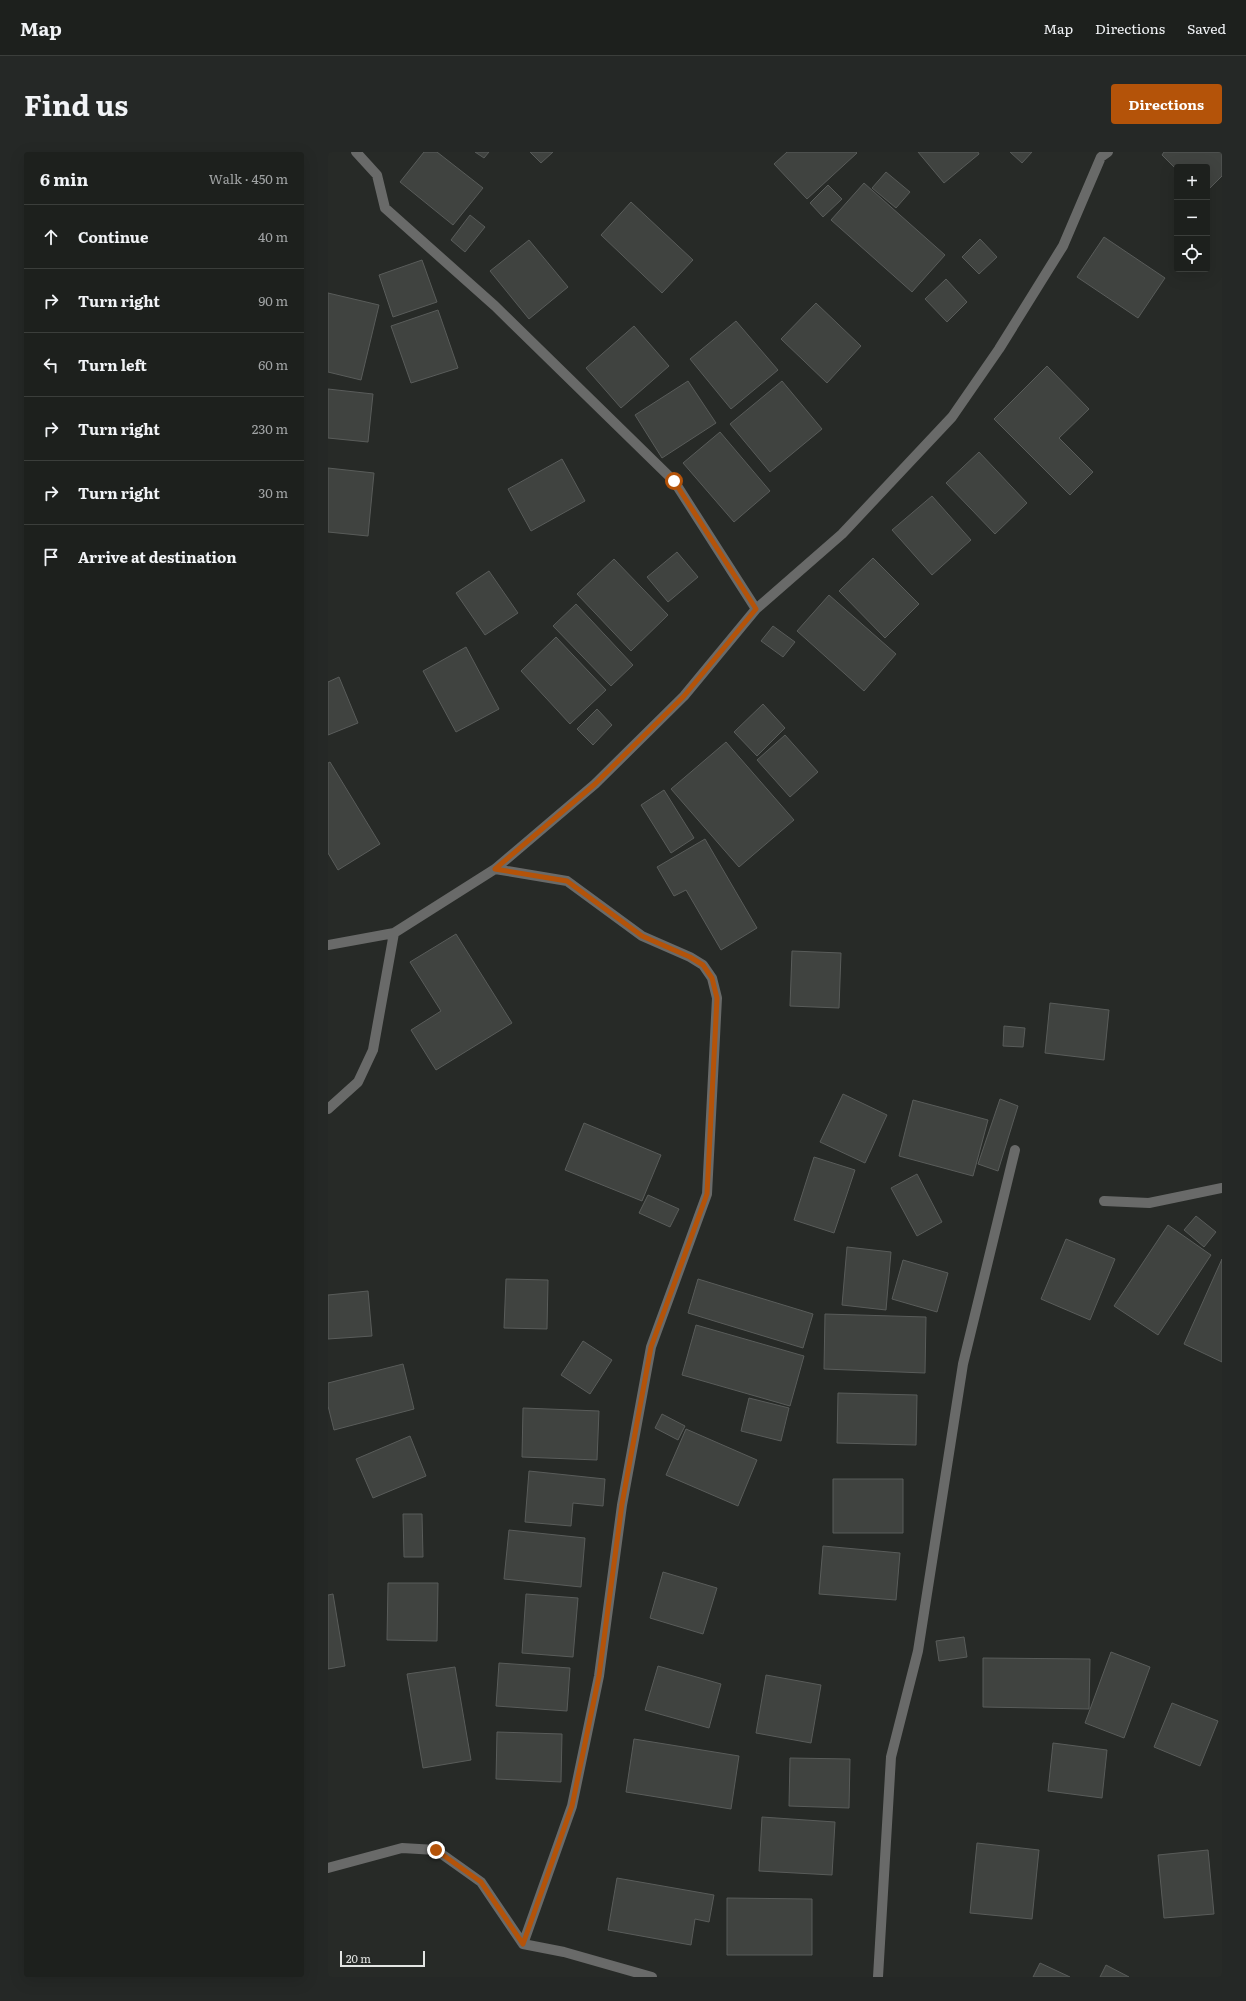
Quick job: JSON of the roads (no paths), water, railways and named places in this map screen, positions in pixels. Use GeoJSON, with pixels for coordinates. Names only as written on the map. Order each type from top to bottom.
{"type":"FeatureCollection","features":[{"type":"Feature","properties":{"kind":"street"},"geometry":{"type":"LineString","coordinates":[[356,152],[377,175],[385,208],[495,306],[674,481],[756,609]]}},
{"type":"Feature","properties":{"kind":"street"},"geometry":{"type":"LineString","coordinates":[[328,945],[394,933],[495,869],[595,784],[678,701],[756,609],[842,534],[952,418],[999,348],[1063,246],[1101,157],[1108,152]]}},
{"type":"Feature","properties":{"kind":"street"},"geometry":{"type":"LineString","coordinates":[[495,869],[567,881],[642,936],[690,957],[703,965],[712,978],[717,998],[707,1194],[651,1347],[622,1504],[599,1676],[572,1806],[523,1944]]}},
{"type":"Feature","properties":{"kind":"street"},"geometry":{"type":"LineString","coordinates":[[328,1110],[358,1082],[373,1050],[394,933]]}},
{"type":"Feature","properties":{"kind":"street"},"geometry":{"type":"LineString","coordinates":[[878,1977],[891,1757],[918,1651],[963,1364],[1015,1150]]}},
{"type":"Feature","properties":{"kind":"street"},"geometry":{"type":"LineString","coordinates":[[1104,1201],[1149,1203],[1222,1188]]}},
{"type":"Feature","properties":{"kind":"street"},"geometry":{"type":"LineString","coordinates":[[328,1868],[402,1848],[436,1850],[481,1882],[523,1944],[564,1952],[652,1977]]}}]}
